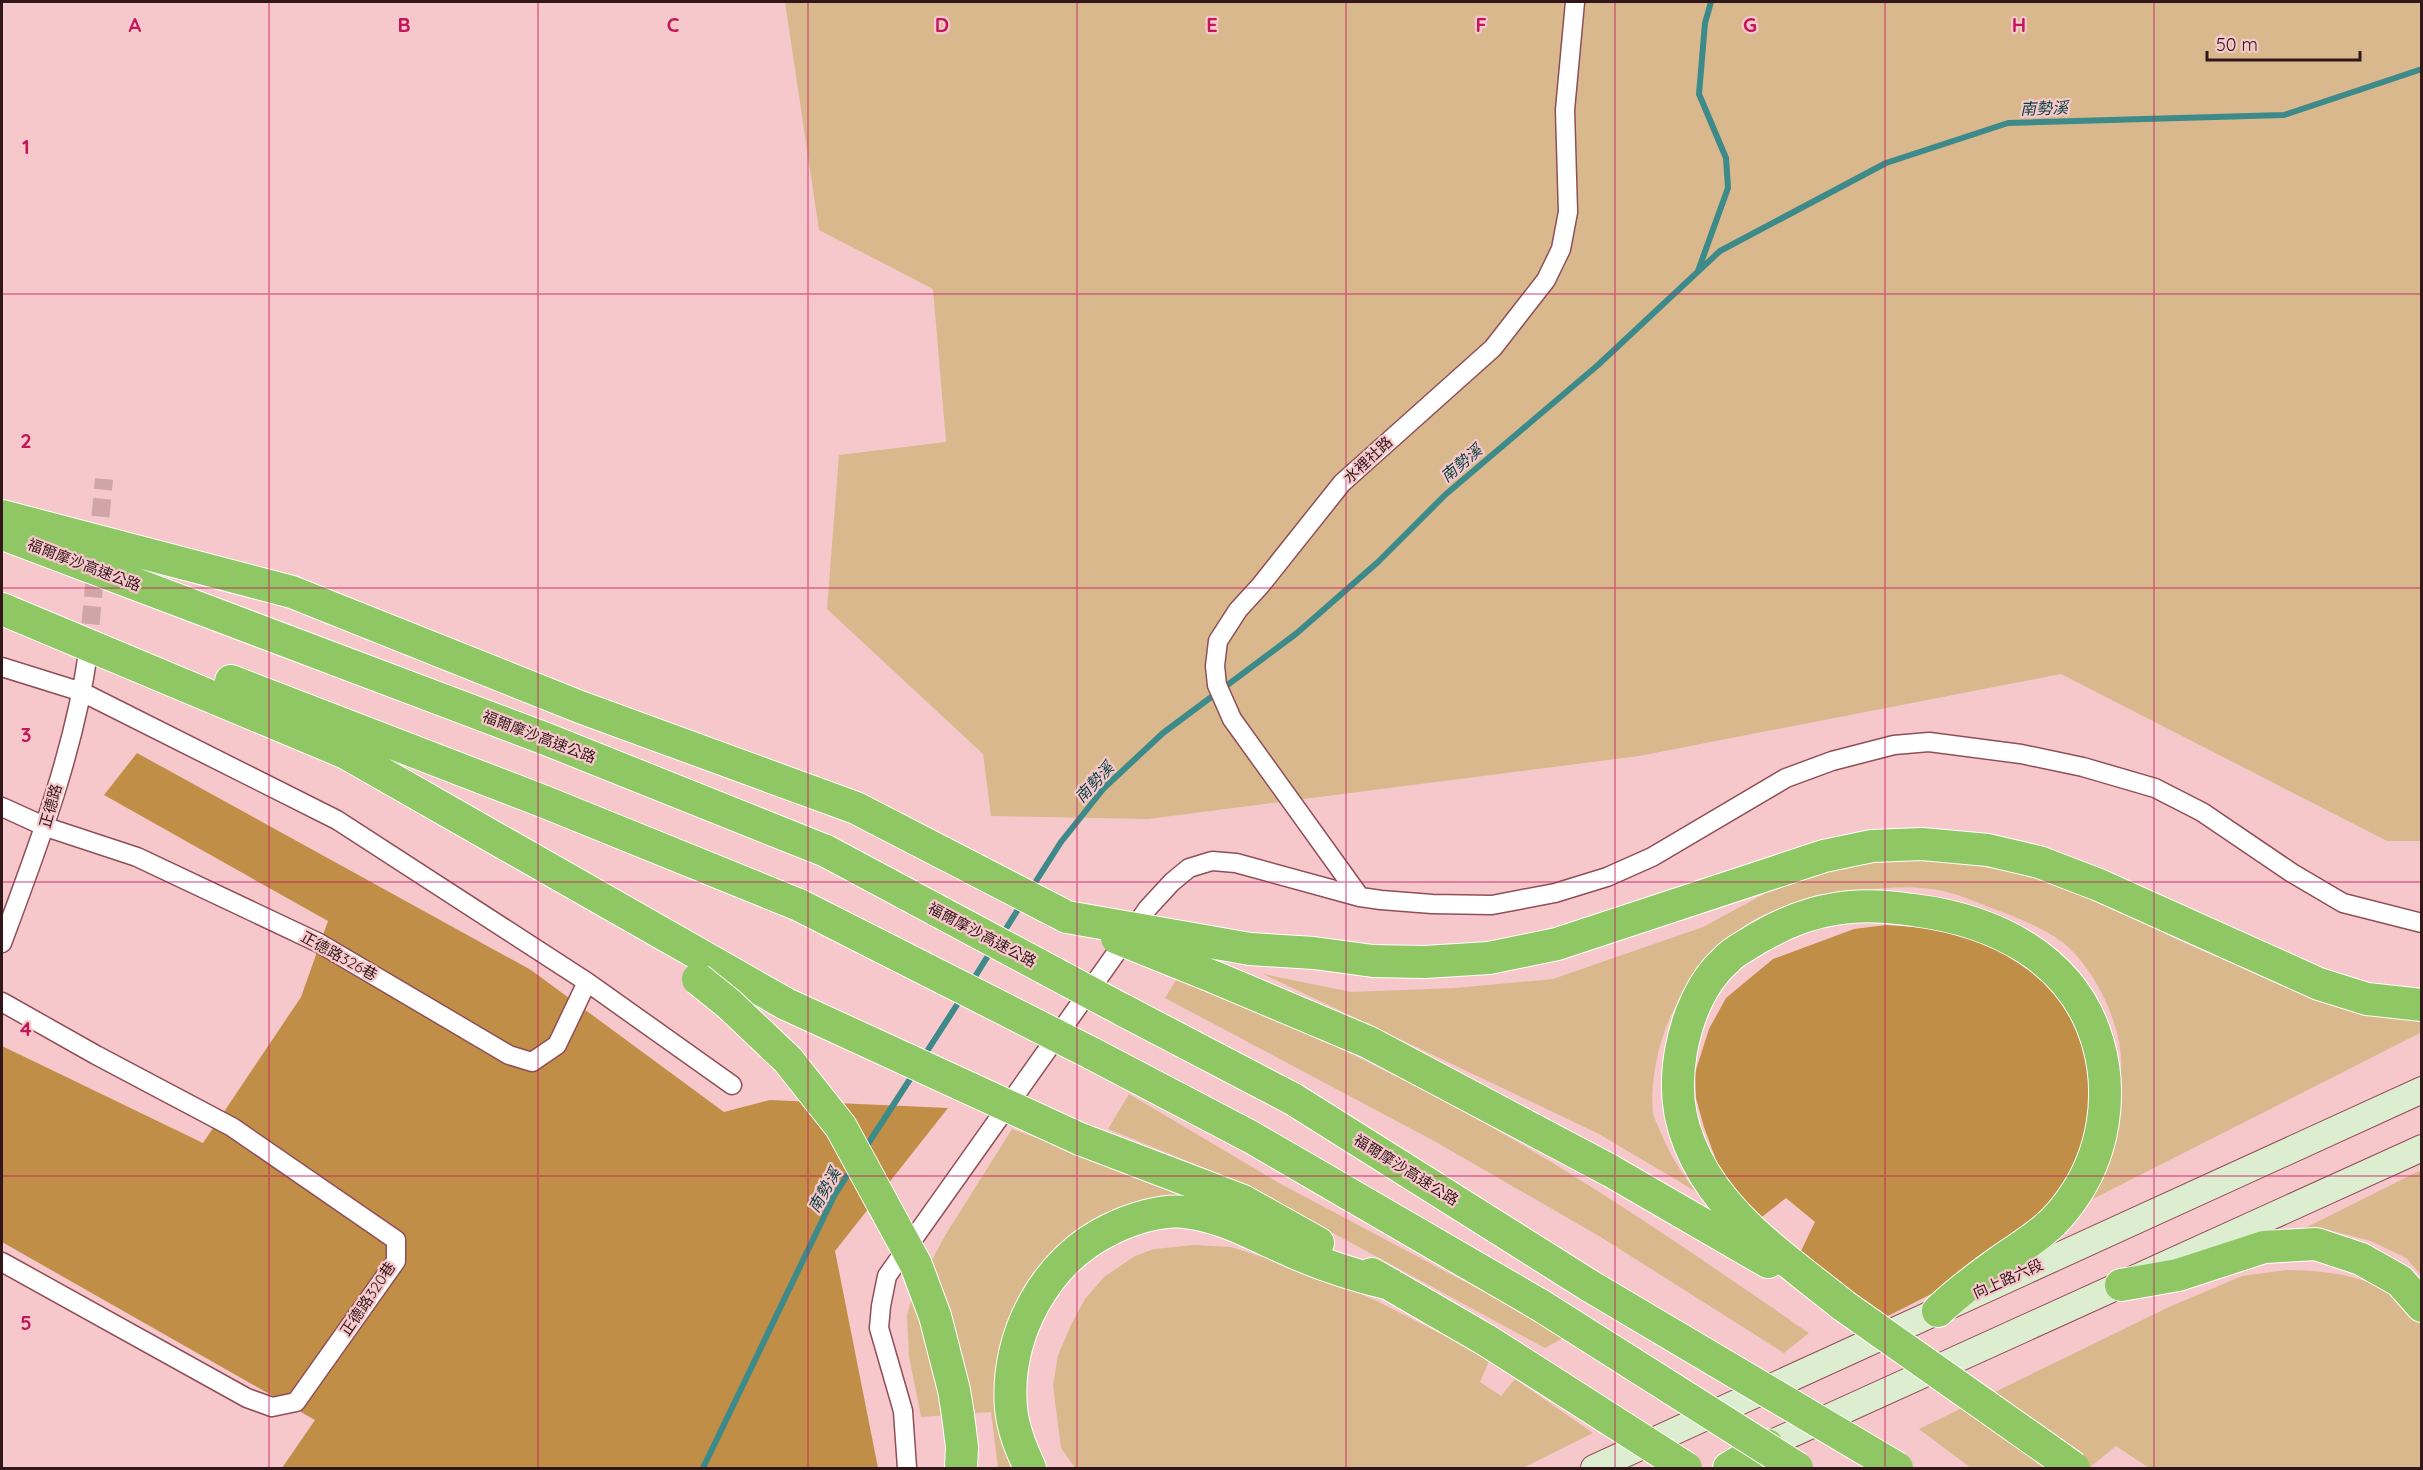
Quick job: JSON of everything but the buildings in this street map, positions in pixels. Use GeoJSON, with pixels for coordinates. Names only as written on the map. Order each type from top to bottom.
{"type":"FeatureCollection","features":[{"type":"Feature","properties":{"kind":"highway"},"geometry":{"type":"LineString","coordinates":[[2,516],[292,592],[580,707],[856,808],[1067,917],[1368,1042],[1611,1171],[1844,1306]]}},
{"type":"Feature","properties":{"kind":"highway","name":"福爾摩沙高速公路"},"geometry":{"type":"LineString","coordinates":[[2,534],[546,740],[825,851],[1293,1099],[1590,1286],[1897,1468]]}},
{"type":"Feature","properties":{"kind":"highway"},"geometry":{"type":"LineString","coordinates":[[2,600],[182,662],[545,802],[799,905],[1251,1137],[1540,1305],[1797,1468]]}},
{"type":"Feature","properties":{"kind":"highway"},"geometry":{"type":"LineString","coordinates":[[2,609],[346,753],[786,1004],[1080,1139],[1243,1201],[1486,1340],[1686,1468]]}},
{"type":"Feature","properties":{"kind":"highway"},"geometry":{"type":"LineString","coordinates":[[494,836],[531,864],[662,951],[729,1004],[788,1060],[841,1127],[916,1265],[935,1316],[954,1390],[962,1447],[961,1468]]}},
{"type":"Feature","properties":{"kind":"highway"},"geometry":{"type":"LineString","coordinates":[[1067,917],[1250,949],[1314,952],[1373,961],[1425,962],[1489,958],[1557,944],[1824,856],[1872,846],[1922,844],[1988,850],[2039,862],[2099,885],[2319,984],[2367,999],[2421,1005]]}},
{"type":"Feature","properties":{"kind":"highway"},"geometry":{"type":"LineString","coordinates":[[1938,1311],[1982,1274],[2034,1240],[2049,1227],[2074,1198],[2084,1181],[2098,1145],[2105,1102],[2102,1056],[2086,1013],[2067,984],[2044,960],[2006,935],[1962,918],[1890,906],[1865,906],[1810,914],[1766,933],[1727,958],[1711,976],[1699,996],[1686,1030],[1678,1065],[1678,1112],[1694,1154],[1709,1181],[1736,1215],[1755,1233],[1844,1306],[2074,1468]]}},
{"type":"Feature","properties":{"kind":"highway"},"geometry":{"type":"LineString","coordinates":[[1030,1468],[1018,1441],[1011,1409],[1011,1381],[1015,1352],[1034,1302],[1050,1277],[1071,1255],[1097,1236],[1126,1222],[1182,1211],[1214,1217],[1293,1252],[1362,1277],[1390,1284]]}},
{"type":"Feature","properties":{"kind":"highway"},"geometry":{"type":"LineString","coordinates":[[2121,1285],[2178,1275],[2264,1247],[2316,1244],[2361,1258],[2400,1281],[2421,1306]]}},
{"type":"Feature","properties":{"kind":"highway"},"geometry":{"type":"LineString","coordinates":[[1729,1468],[1767,1445]]}},
{"type":"Feature","properties":{"kind":"main road","name":"向上路六段"},"geometry":{"type":"LineString","coordinates":[[1594,1468],[2421,1090]]}},
{"type":"Feature","properties":{"kind":"main road"},"geometry":{"type":"LineString","coordinates":[[1717,1468],[2421,1148]]}},
{"type":"Feature","properties":{"kind":"street","name":"水裡社路"},"geometry":{"type":"LineString","coordinates":[[1360,897],[1232,719],[1219,693],[1215,666],[1218,641],[1238,609],[1260,586],[1342,483],[1493,348],[1546,280],[1561,249],[1568,212],[1565,110],[1575,2]]}},
{"type":"Feature","properties":{"kind":"street","name":"正德路"},"geometry":{"type":"LineString","coordinates":[[2,943],[46,827],[82,692],[87,659]]}},
{"type":"Feature","properties":{"kind":"street"},"geometry":{"type":"LineString","coordinates":[[2,667],[82,692],[337,820],[587,982],[732,1085]]}},
{"type":"Feature","properties":{"kind":"street"},"geometry":{"type":"LineString","coordinates":[[907,1468],[903,1411],[879,1328],[887,1276],[1148,908],[1172,882],[1189,868],[1212,861],[1236,863],[1360,897],[1432,904],[1492,904],[1555,893],[1607,877],[1652,857],[1786,778],[1832,761],[1893,745],[1929,742],[2020,753],[2083,767],[2155,788],[2202,813],[2292,873],[2343,903],[2421,923]]}},
{"type":"Feature","properties":{"kind":"street"},"geometry":{"type":"LineString","coordinates":[[2,807],[46,827]]}},
{"type":"Feature","properties":{"kind":"street","name":"正德路326巷"},"geometry":{"type":"LineString","coordinates":[[46,827],[137,857],[319,943],[509,1055],[532,1062],[557,1045],[587,982]]}},
{"type":"Feature","properties":{"kind":"street","name":"正德路320巷"},"geometry":{"type":"LineString","coordinates":[[2,1002],[96,1056],[232,1127],[396,1240],[396,1262],[296,1402],[272,1407],[247,1398],[2,1262]]}},
{"type":"Feature","properties":{"kind":"shaded area"},"geometry":{"type":"Polygon","coordinates":[[[785,2],[2421,2],[2421,841],[2387,841],[2061,674],[1639,756],[1148,819],[991,816],[983,754],[827,609],[839,455],[946,442],[933,289],[819,230],[785,2]]]}},
{"type":"Feature","properties":{"kind":"shaded area"},"geometry":{"type":"Polygon","coordinates":[[[137,753],[531,970],[724,1112],[770,1100],[948,1108],[835,1251],[878,1468],[282,1468],[315,1420],[2,1242],[2,1046],[203,1143],[301,997],[328,921],[104,795],[137,753]]]}},
{"type":"Feature","properties":{"kind":"shaded area"},"geometry":{"type":"Polygon","coordinates":[[[1877,856],[1934,860],[1990,868],[2045,880],[2100,897],[2166,934],[2205,952],[2266,976],[2327,996],[2421,1021],[2422,1032],[2079,1206],[2113,1113],[2121,1075],[2119,1043],[2110,1010],[2084,964],[2061,941],[2044,931],[1961,896],[1938,890],[1905,887],[1880,888],[1810,900],[1763,915],[1727,940],[1694,976],[1666,1028],[1654,1077],[1653,1113],[1672,1155],[1695,1191],[1599,1134],[1263,974],[1351,992],[1455,988],[1553,979],[1703,927],[1790,880],[1877,856]]]}},
{"type":"Feature","properties":{"kind":"shaded area"},"geometry":{"type":"Polygon","coordinates":[[[1886,925],[1943,929],[1982,938],[2037,969],[2083,1029],[2094,1096],[2076,1175],[2036,1225],[1937,1291],[1886,1317],[1800,1253],[1815,1222],[1786,1198],[1758,1220],[1732,1192],[1716,1160],[1704,1127],[1696,1098],[1695,1073],[1709,1029],[1726,998],[1773,959],[1854,929],[1886,925]]]}},
{"type":"Feature","properties":{"kind":"shaded area"},"geometry":{"type":"Polygon","coordinates":[[[1181,972],[1395,1076],[1521,1144],[1631,1212],[1809,1333],[1784,1353],[1599,1236],[1436,1142],[1165,998],[1181,972]]]}},
{"type":"Feature","properties":{"kind":"shaded area"},"geometry":{"type":"Polygon","coordinates":[[[1129,1094],[1279,1183],[1567,1336],[1545,1348],[1333,1233],[1210,1170],[1108,1129],[1129,1094]]]}},
{"type":"Feature","properties":{"kind":"shaded area"},"geometry":{"type":"Polygon","coordinates":[[[1012,1129],[1223,1206],[1080,1230],[1039,1266],[1017,1304],[1015,1468],[998,1468],[991,1412],[921,1417],[909,1356],[907,1315],[913,1295],[946,1234],[1012,1129]]]}},
{"type":"Feature","properties":{"kind":"shaded area"},"geometry":{"type":"Polygon","coordinates":[[[2421,1170],[2421,1275],[2406,1258],[2371,1241],[2325,1229],[2295,1233],[2421,1170]]]}},
{"type":"Feature","properties":{"kind":"shaded area"},"geometry":{"type":"Polygon","coordinates":[[[1195,1245],[1231,1247],[1301,1269],[1377,1301],[1490,1359],[1480,1382],[1501,1396],[1515,1379],[1593,1433],[1523,1468],[1075,1468],[1061,1448],[1053,1386],[1058,1355],[1072,1323],[1085,1299],[1104,1277],[1135,1256],[1154,1249],[1195,1245]]]}},
{"type":"Feature","properties":{"kind":"shaded area"},"geometry":{"type":"Polygon","coordinates":[[[2286,1270],[2325,1272],[2360,1279],[2393,1295],[2421,1322],[2421,1468],[2149,1468],[2116,1446],[2089,1468],[1971,1468],[1919,1429],[2169,1307],[2242,1276],[2286,1270]]]}},
{"type":"Feature","properties":{"kind":"waterway","name":"南勢溪"},"geometry":{"type":"LineString","coordinates":[[1698,271],[1728,188],[1726,158],[1699,94],[1705,23],[1711,2]]}},
{"type":"Feature","properties":{"kind":"waterway","name":"南勢溪"},"geometry":{"type":"LineString","coordinates":[[1031,889],[1061,842],[1104,788],[1163,733],[1297,633],[1378,562],[1445,495],[1598,365],[1720,251],[1886,163],[2008,123],[2284,115],[2422,69]]}},
{"type":"Feature","properties":{"kind":"waterway","name":"南勢溪"},"geometry":{"type":"LineString","coordinates":[[1002,935],[1022,903]]}},
{"type":"Feature","properties":{"kind":"waterway","name":"南勢溪"},"geometry":{"type":"LineString","coordinates":[[971,983],[991,951]]}},
{"type":"Feature","properties":{"kind":"waterway","name":"南勢溪"},"geometry":{"type":"LineString","coordinates":[[924,1056],[962,997]]}},
{"type":"Feature","properties":{"kind":"waterway","name":"南勢溪"},"geometry":{"type":"LineString","coordinates":[[864,1150],[914,1073]]}},
{"type":"Feature","properties":{"kind":"waterway","name":"南勢溪"},"geometry":{"type":"LineString","coordinates":[[703,1468],[834,1196],[852,1168]]}},
{"type":"Feature","properties":{"kind":"tunnel"},"geometry":{"type":"LineString","coordinates":[[88,651],[104,479]]}}]}
